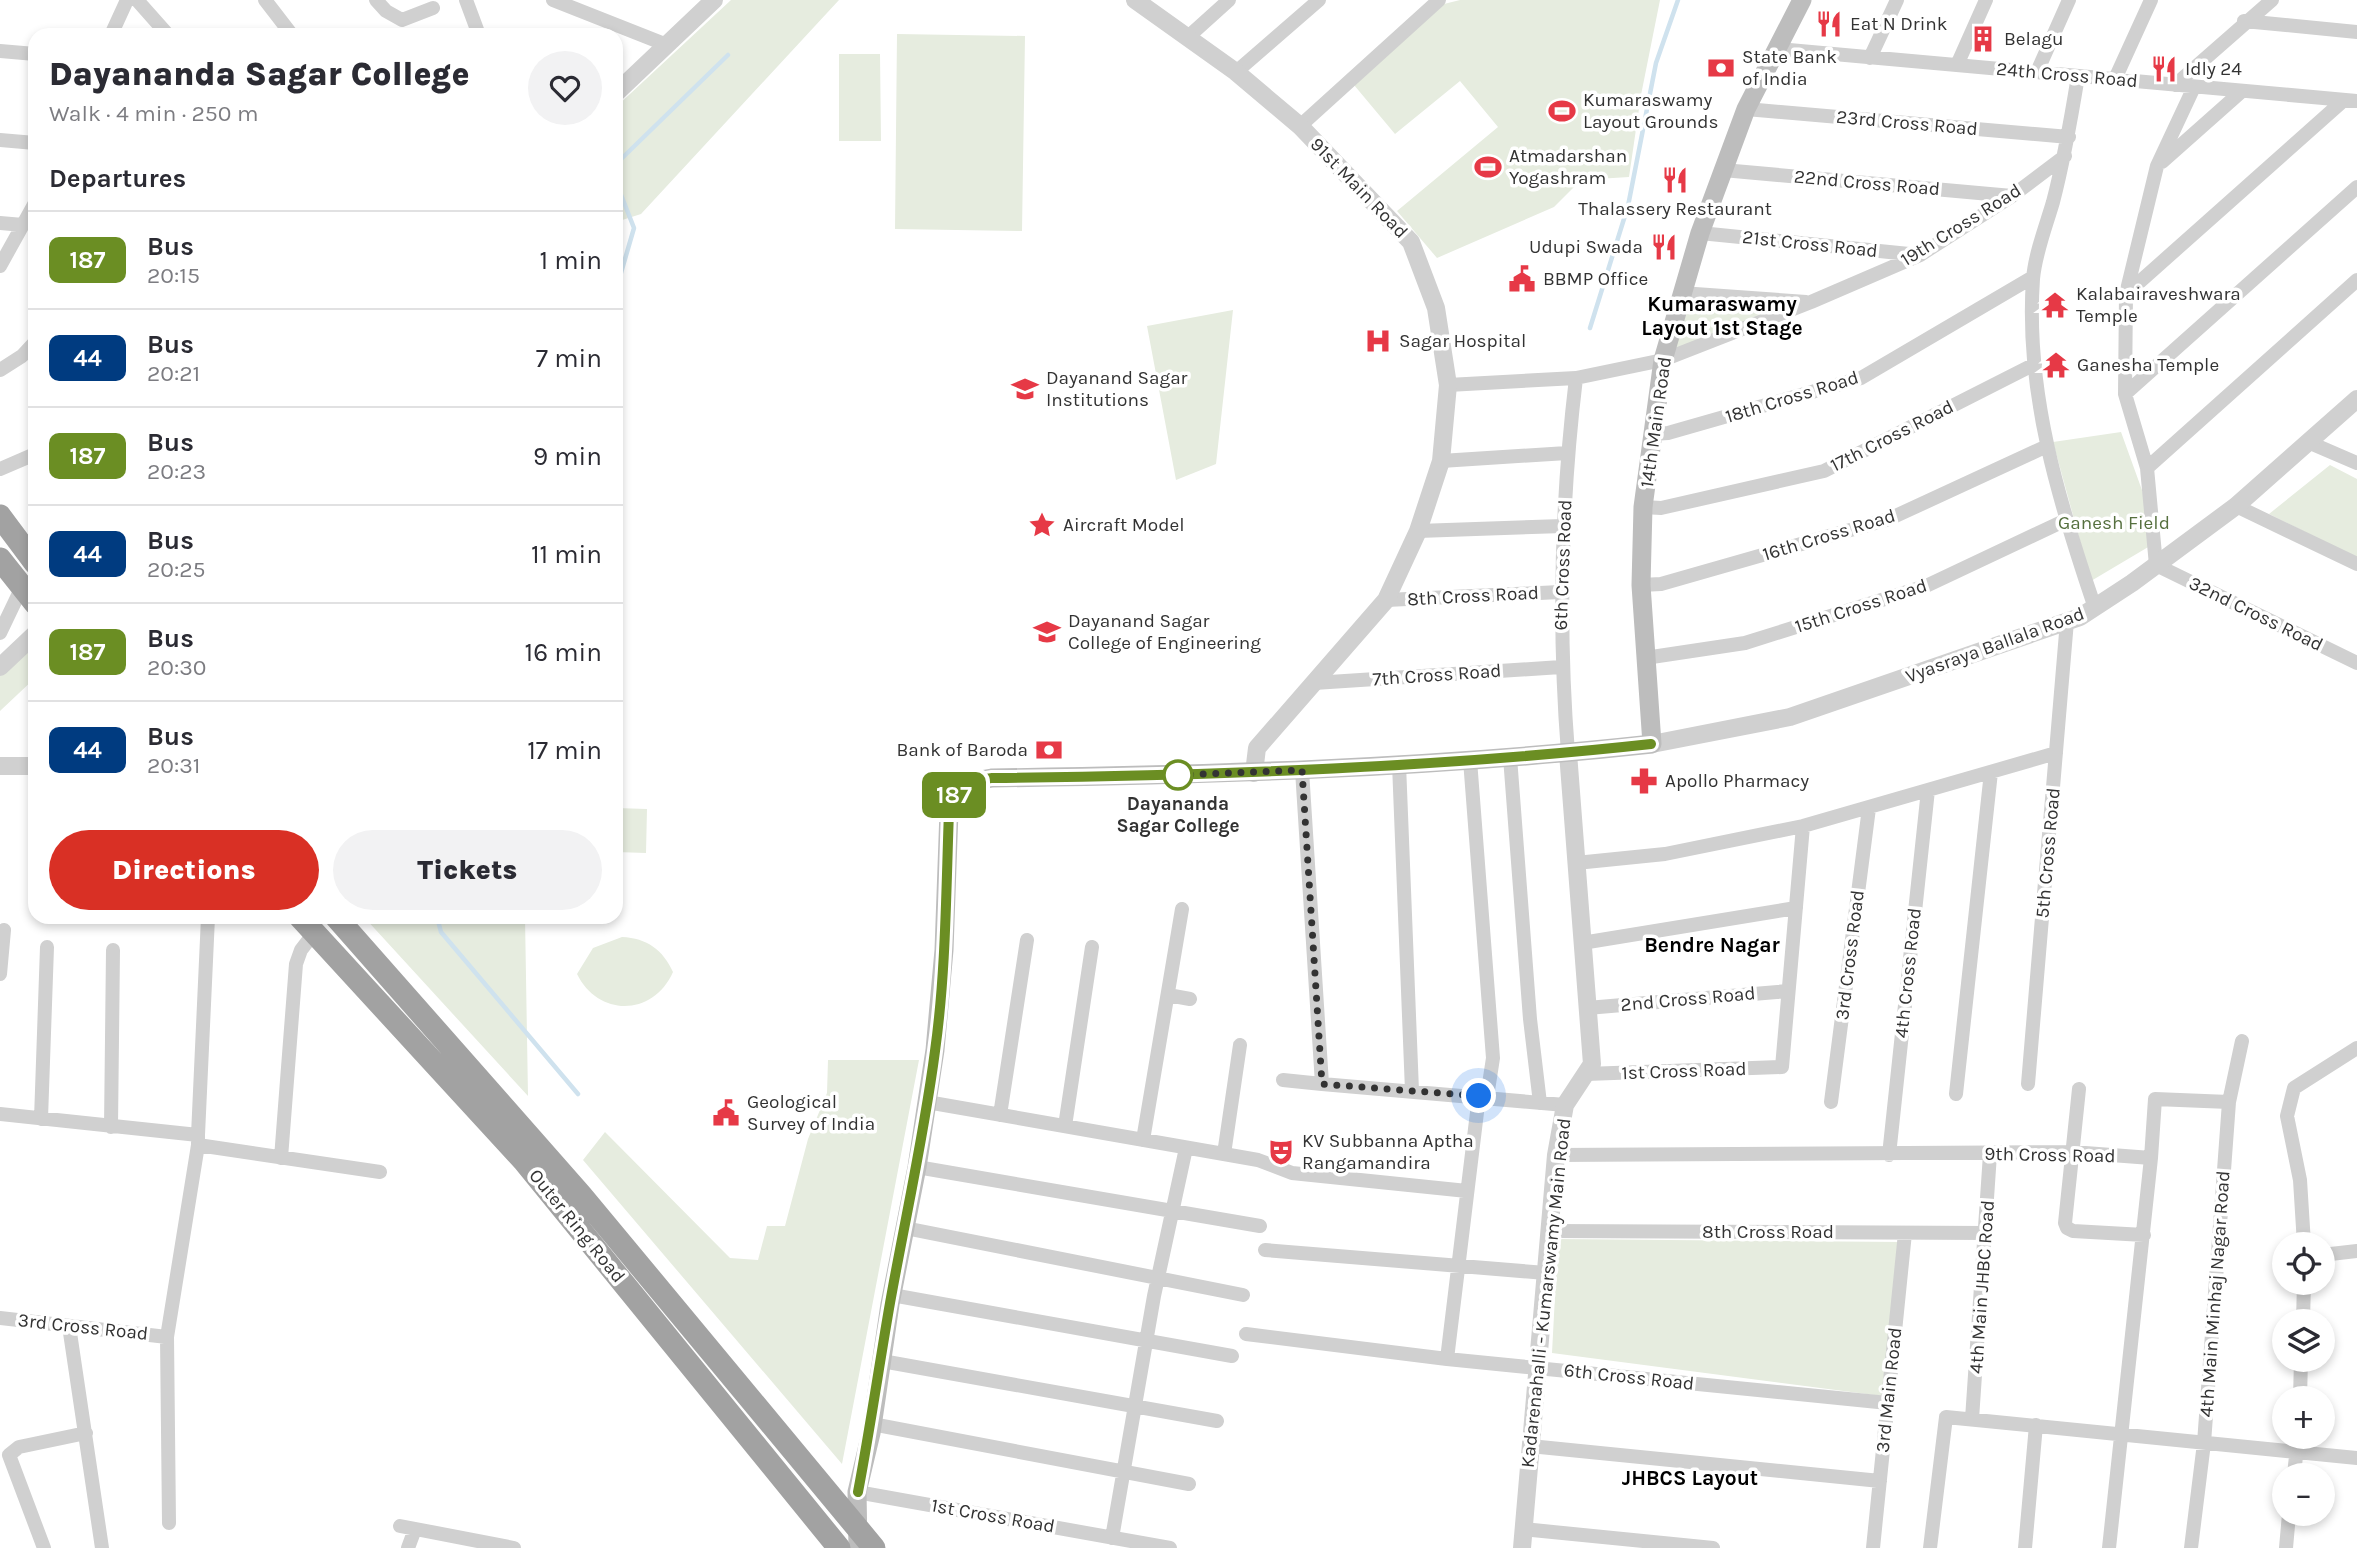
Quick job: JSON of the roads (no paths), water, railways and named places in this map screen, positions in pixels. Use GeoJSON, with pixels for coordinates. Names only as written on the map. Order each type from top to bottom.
{"type":"FeatureCollection","features":[{"type":"Feature","properties":{"kind":"highway"},"geometry":{"type":"LineString","coordinates":[[0,516],[28,553]]}},
{"type":"Feature","properties":{"kind":"highway"},"geometry":{"type":"LineString","coordinates":[[0,559],[18,586]]}},
{"type":"Feature","properties":{"kind":"highway","name":"Outer Ring Road"},"geometry":{"type":"LineString","coordinates":[[342,924],[565,1175],[858,1538],[874,1548]]}},
{"type":"Feature","properties":{"kind":"highway","name":"Outer Ring Road"},"geometry":{"type":"LineString","coordinates":[[307,925],[524,1161],[839,1548]]}},
{"type":"Feature","properties":{"kind":"main road","name":"14th Main Road"},"geometry":{"type":"LineString","coordinates":[[1651,744],[1641,585],[1652,507],[1653,434],[1663,360],[1700,233],[1746,108],[1802,0]]}},
{"type":"Feature","properties":{"kind":"main road"},"geometry":{"type":"LineString","coordinates":[[858,1538],[858,1492],[927,1102],[944,950],[949,811],[954,794],[967,781],[992,778],[1254,773],[1568,753],[1651,744]]}},
{"type":"Feature","properties":{"kind":"street"},"geometry":{"type":"LineString","coordinates":[[114,28],[127,0]]}},
{"type":"Feature","properties":{"kind":"street"},"geometry":{"type":"LineString","coordinates":[[137,0],[162,28]]}},
{"type":"Feature","properties":{"kind":"street"},"geometry":{"type":"LineString","coordinates":[[265,0],[287,28]]}},
{"type":"Feature","properties":{"kind":"street"},"geometry":{"type":"LineString","coordinates":[[376,0],[386,11],[402,20],[433,8]]}},
{"type":"Feature","properties":{"kind":"street"},"geometry":{"type":"LineString","coordinates":[[466,0],[476,28]]}},
{"type":"Feature","properties":{"kind":"street"},"geometry":{"type":"LineString","coordinates":[[553,0],[667,45]]}},
{"type":"Feature","properties":{"kind":"street"},"geometry":{"type":"LineString","coordinates":[[623,86],[714,0]]}},
{"type":"Feature","properties":{"kind":"street"},"geometry":{"type":"LineString","coordinates":[[1188,37],[1229,0]]}},
{"type":"Feature","properties":{"kind":"street"},"geometry":{"type":"LineString","coordinates":[[1236,72],[1319,0]]}},
{"type":"Feature","properties":{"kind":"street"},"geometry":{"type":"LineString","coordinates":[[1300,126],[1439,0]]}},
{"type":"Feature","properties":{"kind":"street"},"geometry":{"type":"LineString","coordinates":[[1871,58],[1898,0]]}},
{"type":"Feature","properties":{"kind":"street"},"geometry":{"type":"LineString","coordinates":[[1957,65],[1986,0]]}},
{"type":"Feature","properties":{"kind":"street"},"geometry":{"type":"LineString","coordinates":[[2037,72],[2069,0]]}},
{"type":"Feature","properties":{"kind":"street"},"geometry":{"type":"LineString","coordinates":[[2115,79],[2151,0]]}},
{"type":"Feature","properties":{"kind":"street"},"geometry":{"type":"LineString","coordinates":[[2175,85],[2244,21],[2272,0]]}},
{"type":"Feature","properties":{"kind":"street","name":"91st Main Road"},"geometry":{"type":"LineString","coordinates":[[1138,1],[1236,72],[1300,126],[1411,242],[1436,308],[1448,386],[1441,461],[1418,531],[1386,600],[1257,748],[1254,773]]}},
{"type":"Feature","properties":{"kind":"street"},"geometry":{"type":"LineString","coordinates":[[2244,21],[2357,32]]}},
{"type":"Feature","properties":{"kind":"street","name":"24th Cross Road"},"geometry":{"type":"LineString","coordinates":[[1777,49],[2350,101]]}},
{"type":"Feature","properties":{"kind":"street"},"geometry":{"type":"LineString","coordinates":[[0,51],[28,53]]}},
{"type":"Feature","properties":{"kind":"street"},"geometry":{"type":"LineString","coordinates":[[2078,76],[2064,156],[2033,277],[2035,364],[2047,446],[2066,520],[2095,608]]}},
{"type":"Feature","properties":{"kind":"street"},"geometry":{"type":"LineString","coordinates":[[2156,565],[2147,468],[2125,394],[2126,294],[2157,166],[2194,87]]}},
{"type":"Feature","properties":{"kind":"street"},"geometry":{"type":"LineString","coordinates":[[2157,166],[2242,91]]}},
{"type":"Feature","properties":{"kind":"street"},"geometry":{"type":"LineString","coordinates":[[2126,294],[2350,101]]}},
{"type":"Feature","properties":{"kind":"street","name":"23rd Cross Road"},"geometry":{"type":"LineString","coordinates":[[1746,108],[2068,137]]}},
{"type":"Feature","properties":{"kind":"street"},"geometry":{"type":"LineString","coordinates":[[0,140],[28,142]]}},
{"type":"Feature","properties":{"kind":"street","name":"19th Cross Road"},"geometry":{"type":"LineString","coordinates":[[1448,386],[1576,378],[1663,360],[1811,302],[1920,255],[2012,196],[2064,156]]}},
{"type":"Feature","properties":{"kind":"street","name":"22nd Cross Road"},"geometry":{"type":"LineString","coordinates":[[1723,170],[2012,196]]}},
{"type":"Feature","properties":{"kind":"street"},"geometry":{"type":"LineString","coordinates":[[2125,394],[2357,187]]}},
{"type":"Feature","properties":{"kind":"street"},"geometry":{"type":"LineString","coordinates":[[0,266],[28,216]]}},
{"type":"Feature","properties":{"kind":"street"},"geometry":{"type":"LineString","coordinates":[[0,223],[23,225]]}},
{"type":"Feature","properties":{"kind":"street","name":"21st Cross Road"},"geometry":{"type":"LineString","coordinates":[[1700,233],[1920,255]]}},
{"type":"Feature","properties":{"kind":"street","name":"18th Cross Road"},"geometry":{"type":"LineString","coordinates":[[1653,434],[1668,433],[1861,378],[2033,277]]}},
{"type":"Feature","properties":{"kind":"street"},"geometry":{"type":"LineString","coordinates":[[2147,468],[2357,280]]}},
{"type":"Feature","properties":{"kind":"street"},"geometry":{"type":"LineString","coordinates":[[1681,293],[1811,302]]}},
{"type":"Feature","properties":{"kind":"street"},"geometry":{"type":"LineString","coordinates":[[0,370],[28,350]]}},
{"type":"Feature","properties":{"kind":"street","name":"17th Cross Road"},"geometry":{"type":"LineString","coordinates":[[1652,507],[1824,471],[2035,364]]}},
{"type":"Feature","properties":{"kind":"street","name":"6th Cross Road"},"geometry":{"type":"LineString","coordinates":[[1568,753],[1561,667],[1560,592],[1567,453],[1576,378]]}},
{"type":"Feature","properties":{"kind":"street","name":"Vyasraya Ballala Road"},"geometry":{"type":"LineString","coordinates":[[1651,744],[1790,717],[2067,621],[2095,608],[2236,506],[2357,399]]}},
{"type":"Feature","properties":{"kind":"street"},"geometry":{"type":"LineString","coordinates":[[2308,442],[2357,463]]}},
{"type":"Feature","properties":{"kind":"street","name":"16th Cross Road"},"geometry":{"type":"LineString","coordinates":[[1641,585],[1661,584],[1889,519],[2047,446]]}},
{"type":"Feature","properties":{"kind":"street"},"geometry":{"type":"LineString","coordinates":[[1441,461],[1567,453]]}},
{"type":"Feature","properties":{"kind":"street"},"geometry":{"type":"LineString","coordinates":[[0,470],[28,457]]}},
{"type":"Feature","properties":{"kind":"street"},"geometry":{"type":"LineString","coordinates":[[2236,506],[2357,564]]}},
{"type":"Feature","properties":{"kind":"street","name":"15th Cross Road"},"geometry":{"type":"LineString","coordinates":[[1645,658],[1745,643],[1926,586],[2066,520]]}},
{"type":"Feature","properties":{"kind":"street"},"geometry":{"type":"LineString","coordinates":[[1418,531],[1563,526]]}},
{"type":"Feature","properties":{"kind":"street","name":"32nd Cross Road"},"geometry":{"type":"LineString","coordinates":[[2156,565],[2357,663]]}},
{"type":"Feature","properties":{"kind":"street"},"geometry":{"type":"LineString","coordinates":[[0,633],[18,586]]}},
{"type":"Feature","properties":{"kind":"street","name":"8th Cross Road"},"geometry":{"type":"LineString","coordinates":[[1386,600],[1560,592]]}},
{"type":"Feature","properties":{"kind":"street","name":"5th Cross Road"},"geometry":{"type":"LineString","coordinates":[[2028,1084],[2067,621]]}},
{"type":"Feature","properties":{"kind":"street"},"geometry":{"type":"LineString","coordinates":[[0,667],[28,641]]}},
{"type":"Feature","properties":{"kind":"street","name":"7th Cross Road"},"geometry":{"type":"LineString","coordinates":[[1314,683],[1561,667]]}},
{"type":"Feature","properties":{"kind":"street","name":"Kadarenahalli - Kumarswamy Main Road"},"geometry":{"type":"LineString","coordinates":[[1521,1548],[1556,1156],[1565,1105],[1592,1064],[1568,753]]}},
{"type":"Feature","properties":{"kind":"street"},"geometry":{"type":"LineString","coordinates":[[1576,863],[1665,854],[1802,827],[2056,753]]}},
{"type":"Feature","properties":{"kind":"street"},"geometry":{"type":"LineString","coordinates":[[1510,757],[1530,1019],[1540,1103]]}},
{"type":"Feature","properties":{"kind":"street"},"geometry":{"type":"LineString","coordinates":[[1447,1359],[1467,1191],[1483,1097],[1493,1058],[1470,760]]}},
{"type":"Feature","properties":{"kind":"street"},"geometry":{"type":"LineString","coordinates":[[1399,764],[1412,1091]]}},
{"type":"Feature","properties":{"kind":"street"},"geometry":{"type":"LineString","coordinates":[[0,766],[28,766]]}},
{"type":"Feature","properties":{"kind":"street"},"geometry":{"type":"LineString","coordinates":[[1302,770],[1322,1084]]}},
{"type":"Feature","properties":{"kind":"street"},"geometry":{"type":"LineString","coordinates":[[1956,1094],[1991,772]]}},
{"type":"Feature","properties":{"kind":"street","name":"4th Cross Road"},"geometry":{"type":"LineString","coordinates":[[1889,1155],[1928,790]]}},
{"type":"Feature","properties":{"kind":"street","name":"3rd Cross Road"},"geometry":{"type":"LineString","coordinates":[[1831,1102],[1869,808]]}},
{"type":"Feature","properties":{"kind":"street"},"geometry":{"type":"LineString","coordinates":[[1788,991],[1802,827]]}},
{"type":"Feature","properties":{"kind":"street"},"geometry":{"type":"LineString","coordinates":[[1582,943],[1796,908]]}},
{"type":"Feature","properties":{"kind":"street"},"geometry":{"type":"LineString","coordinates":[[1143,1140],[1182,909]]}},
{"type":"Feature","properties":{"kind":"street"},"geometry":{"type":"LineString","coordinates":[[169,1524],[167,1337],[198,1140],[208,924]]}},
{"type":"Feature","properties":{"kind":"street"},"geometry":{"type":"LineString","coordinates":[[281,1157],[296,964],[307,925]]}},
{"type":"Feature","properties":{"kind":"street"},"geometry":{"type":"LineString","coordinates":[[0,974],[4,930]]}},
{"type":"Feature","properties":{"kind":"street"},"geometry":{"type":"LineString","coordinates":[[1000,1115],[1027,940]]}},
{"type":"Feature","properties":{"kind":"street"},"geometry":{"type":"LineString","coordinates":[[41,1119],[47,947]]}},
{"type":"Feature","properties":{"kind":"street"},"geometry":{"type":"LineString","coordinates":[[1065,1126],[1092,947]]}},
{"type":"Feature","properties":{"kind":"street"},"geometry":{"type":"LineString","coordinates":[[111,1127],[113,950]]}},
{"type":"Feature","properties":{"kind":"street","name":"2nd Cross Road"},"geometry":{"type":"LineString","coordinates":[[1587,1008],[1788,991]]}},
{"type":"Feature","properties":{"kind":"street","name":"1st Cross Road"},"geometry":{"type":"LineString","coordinates":[[1586,1074],[1782,1067],[1788,991]]}},
{"type":"Feature","properties":{"kind":"street"},"geometry":{"type":"LineString","coordinates":[[1168,995],[1191,999]]}},
{"type":"Feature","properties":{"kind":"street","name":"4th Main Minhaj Nagar Road"},"geometry":{"type":"LineString","coordinates":[[2191,1548],[2204,1443],[2229,1102],[2242,1041]]}},
{"type":"Feature","properties":{"kind":"street"},"geometry":{"type":"LineString","coordinates":[[1224,1154],[1240,1045]]}},
{"type":"Feature","properties":{"kind":"street"},"geometry":{"type":"LineString","coordinates":[[2303,1232],[2300,1180],[2287,1116],[2294,1088],[2357,1048]]}},
{"type":"Feature","properties":{"kind":"street"},"geometry":{"type":"LineString","coordinates":[[1283,1080],[1565,1105]]}},
{"type":"Feature","properties":{"kind":"street"},"geometry":{"type":"LineString","coordinates":[[2079,1089],[2065,1223],[2067,1228],[2073,1231],[2144,1235]]}},
{"type":"Feature","properties":{"kind":"street"},"geometry":{"type":"LineString","coordinates":[[2109,1548],[2144,1235],[2155,1099],[2229,1102]]}},
{"type":"Feature","properties":{"kind":"street"},"geometry":{"type":"LineString","coordinates":[[927,1102],[1258,1160],[1292,1173],[1467,1191]]}},
{"type":"Feature","properties":{"kind":"street"},"geometry":{"type":"LineString","coordinates":[[0,1114],[198,1140],[281,1157],[380,1172]]}},
{"type":"Feature","properties":{"kind":"street"},"geometry":{"type":"LineString","coordinates":[[1112,1538],[1157,1278],[1186,1148]]}},
{"type":"Feature","properties":{"kind":"street","name":"9th Cross Road"},"geometry":{"type":"LineString","coordinates":[[1556,1156],[2072,1152],[2151,1158]]}},
{"type":"Feature","properties":{"kind":"street","name":"4th Main JHBC Road"},"geometry":{"type":"LineString","coordinates":[[1972,1419],[1987,1233],[1990,1154]]}},
{"type":"Feature","properties":{"kind":"street"},"geometry":{"type":"LineString","coordinates":[[917,1167],[1259,1226]]}},
{"type":"Feature","properties":{"kind":"street"},"geometry":{"type":"LineString","coordinates":[[905,1228],[1243,1295]]}},
{"type":"Feature","properties":{"kind":"street","name":"8th Cross Road"},"geometry":{"type":"LineString","coordinates":[[1550,1231],[1987,1233]]}},
{"type":"Feature","properties":{"kind":"street","name":"3rd Main Road"},"geometry":{"type":"LineString","coordinates":[[1873,1548],[1905,1233]]}},
{"type":"Feature","properties":{"kind":"street"},"geometry":{"type":"LineString","coordinates":[[1265,1250],[1459,1268],[1546,1273]]}},
{"type":"Feature","properties":{"kind":"street"},"geometry":{"type":"LineString","coordinates":[[2335,1254],[2357,1251]]}},
{"type":"Feature","properties":{"kind":"street"},"geometry":{"type":"LineString","coordinates":[[892,1295],[1232,1356]]}},
{"type":"Feature","properties":{"kind":"street","name":"3rd Cross Road"},"geometry":{"type":"LineString","coordinates":[[0,1318],[167,1337]]}},
{"type":"Feature","properties":{"kind":"street"},"geometry":{"type":"LineString","coordinates":[[69,1326],[102,1548]]}},
{"type":"Feature","properties":{"kind":"street","name":"6th Cross Road"},"geometry":{"type":"LineString","coordinates":[[1246,1334],[1447,1359],[1888,1403]]}},
{"type":"Feature","properties":{"kind":"street"},"geometry":{"type":"LineString","coordinates":[[881,1361],[1217,1421]]}},
{"type":"Feature","properties":{"kind":"street"},"geometry":{"type":"LineString","coordinates":[[1930,1548],[1945,1417],[2357,1458]]}},
{"type":"Feature","properties":{"kind":"street"},"geometry":{"type":"LineString","coordinates":[[872,1424],[1189,1484]]}},
{"type":"Feature","properties":{"kind":"street"},"geometry":{"type":"LineString","coordinates":[[2025,1548],[2036,1425]]}},
{"type":"Feature","properties":{"kind":"street"},"geometry":{"type":"LineString","coordinates":[[44,1548],[4,1456],[19,1447],[86,1433]]}},
{"type":"Feature","properties":{"kind":"street"},"geometry":{"type":"LineString","coordinates":[[1531,1446],[1880,1481]]}},
{"type":"Feature","properties":{"kind":"street"},"geometry":{"type":"LineString","coordinates":[[2296,1463],[2298,1449]]}},
{"type":"Feature","properties":{"kind":"street","name":"1st Cross Road"},"geometry":{"type":"LineString","coordinates":[[858,1492],[1170,1548]]}},
{"type":"Feature","properties":{"kind":"street"},"geometry":{"type":"LineString","coordinates":[[2286,1548],[2288,1526]]}},
{"type":"Feature","properties":{"kind":"street"},"geometry":{"type":"LineString","coordinates":[[408,1548],[407,1528],[452,1543],[514,1548]]}},
{"type":"Feature","properties":{"kind":"street"},"geometry":{"type":"LineString","coordinates":[[1523,1529],[1713,1548]]}},
{"type":"Feature","properties":{"kind":"waterway"},"geometry":{"type":"LineString","coordinates":[[1590,328],[1628,206],[1656,63],[1678,0]]}},
{"type":"Feature","properties":{"kind":"waterway"},"geometry":{"type":"LineString","coordinates":[[623,157],[728,55]]}},
{"type":"Feature","properties":{"kind":"waterway"},"geometry":{"type":"LineString","coordinates":[[623,200],[634,228],[623,266]]}},
{"type":"Feature","properties":{"kind":"waterway"},"geometry":{"type":"LineString","coordinates":[[439,924],[441,932],[578,1094]]}},
{"type":"Feature","properties":{"kind":"place","name":"Eat N Drink"},"geometry":{"type":"Point","coordinates":[1829,24]}},
{"type":"Feature","properties":{"kind":"place","name":"Belagu"},"geometry":{"type":"Point","coordinates":[1983,39]}},
{"type":"Feature","properties":{"kind":"place","name":"State Bank of India"},"geometry":{"type":"Point","coordinates":[1721,68]}},
{"type":"Feature","properties":{"kind":"place","name":"Idly 24"},"geometry":{"type":"Point","coordinates":[2164,69]}},
{"type":"Feature","properties":{"kind":"place","name":"Kumaraswamy Layout Grounds"},"geometry":{"type":"Point","coordinates":[1562,111]}},
{"type":"Feature","properties":{"kind":"place","name":"Atmadarshan Yogashram"},"geometry":{"type":"Point","coordinates":[1488,167]}},
{"type":"Feature","properties":{"kind":"place","name":"Thalassery Restaurant"},"geometry":{"type":"Point","coordinates":[1675,180]}},
{"type":"Feature","properties":{"kind":"place","name":"Udupi Swada"},"geometry":{"type":"Point","coordinates":[1664,247]}},
{"type":"Feature","properties":{"kind":"place","name":"BBMP Office"},"geometry":{"type":"Point","coordinates":[1522,279]}},
{"type":"Feature","properties":{"kind":"place","name":"Kalabairaveshwara Temple"},"geometry":{"type":"Point","coordinates":[2055,305]}},
{"type":"Feature","properties":{"kind":"place","name":"Sagar Hospital"},"geometry":{"type":"Point","coordinates":[1378,341]}},
{"type":"Feature","properties":{"kind":"place","name":"Ganesha Temple"},"geometry":{"type":"Point","coordinates":[2056,365]}},
{"type":"Feature","properties":{"kind":"place","name":"Dayanand Sagar Institutions"},"geometry":{"type":"Point","coordinates":[1025,389]}},
{"type":"Feature","properties":{"kind":"place","name":"Aircraft Model"},"geometry":{"type":"Point","coordinates":[1042,525]}},
{"type":"Feature","properties":{"kind":"place","name":"Dayanand Sagar College of Engineering"},"geometry":{"type":"Point","coordinates":[1047,632]}},
{"type":"Feature","properties":{"kind":"place","name":"Bank of Baroda"},"geometry":{"type":"Point","coordinates":[1049,750]}},
{"type":"Feature","properties":{"kind":"place","name":"Dayananda Sagar College"},"geometry":{"type":"Point","coordinates":[1178,775]}},
{"type":"Feature","properties":{"kind":"place","name":"Apollo Pharmacy"},"geometry":{"type":"Point","coordinates":[1644,781]}},
{"type":"Feature","properties":{"kind":"place","name":"Geological Survey of India"},"geometry":{"type":"Point","coordinates":[726,1113]}},
{"type":"Feature","properties":{"kind":"place","name":"KV Subbanna Aptha Rangamandira"},"geometry":{"type":"Point","coordinates":[1281,1152]}},
{"type":"Feature","properties":{"kind":"district","name":"Kumaraswamy Layout 1st Stage"},"geometry":{"type":"Point","coordinates":[1722,316]}},
{"type":"Feature","properties":{"kind":"district","name":"Bendre Nagar"},"geometry":{"type":"Point","coordinates":[1712,945]}},
{"type":"Feature","properties":{"kind":"district","name":"JHBCS Layout"},"geometry":{"type":"Point","coordinates":[1690,1478]}},
{"type":"Feature","properties":{"kind":"park label","name":"Ganesh Field"},"geometry":{"type":"Point","coordinates":[2114,523]}}]}
